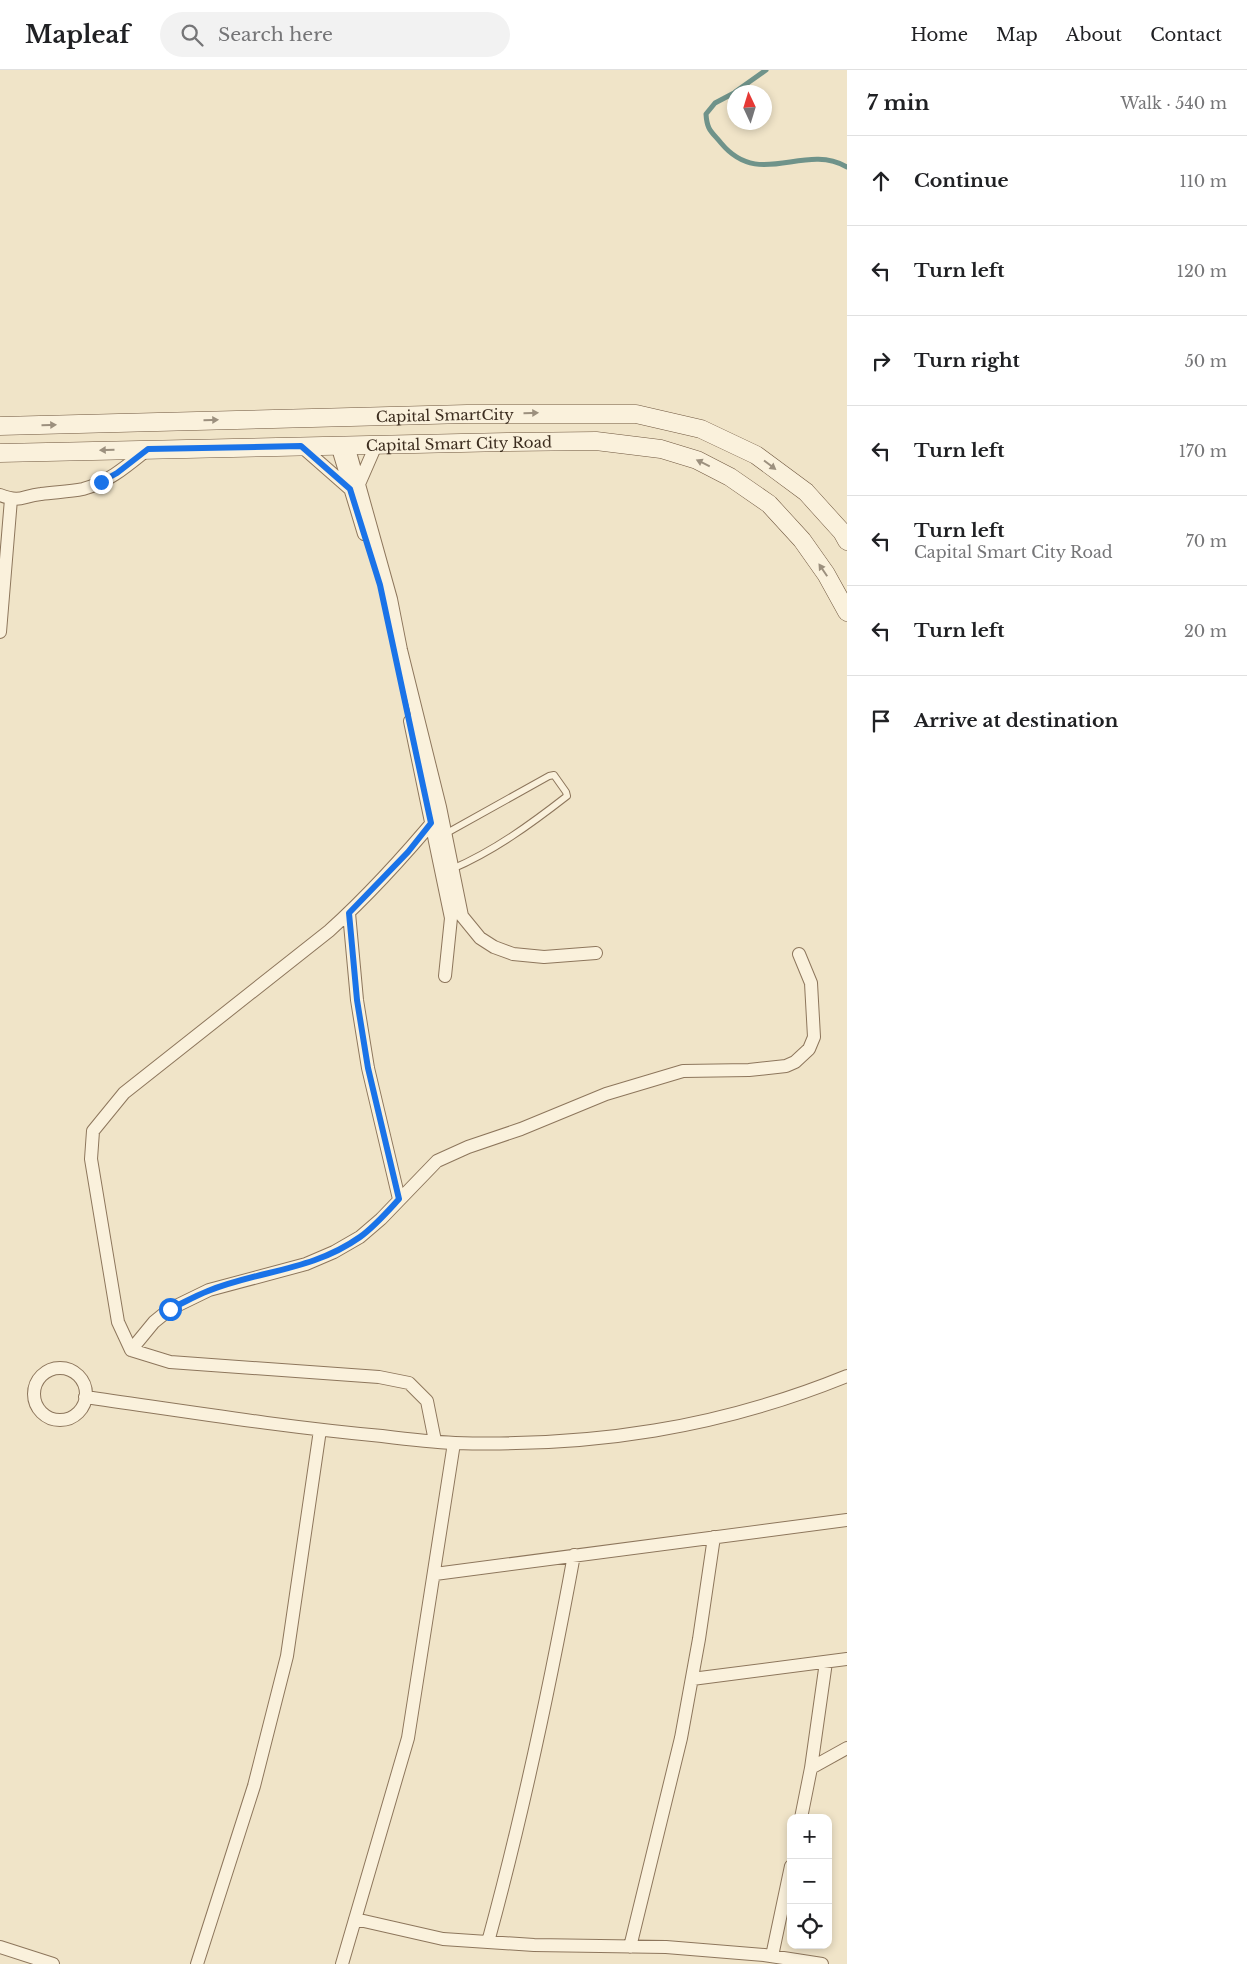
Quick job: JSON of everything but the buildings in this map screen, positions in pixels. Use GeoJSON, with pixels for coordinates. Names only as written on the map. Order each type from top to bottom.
{"type":"FeatureCollection","features":[{"type":"Feature","properties":{"kind":"street","name":"Capital SmartCity"},"geometry":{"type":"LineString","coordinates":[[0,426],[468,414],[636,414],[701,429],[756,455],[806,492],[842,532],[847,541]]}},
{"type":"Feature","properties":{"kind":"street","name":"Capital Smart City Road"},"geometry":{"type":"LineString","coordinates":[[0,453],[596,441],[661,449],[697,460],[730,477],[769,504],[802,540],[826,574],[847,612]]}},
{"type":"Feature","properties":{"kind":"street"},"geometry":{"type":"LineString","coordinates":[[355,486],[376,444]]}},
{"type":"Feature","properties":{"kind":"street"},"geometry":{"type":"LineString","coordinates":[[343,445],[391,600],[441,812],[452,869],[457,917],[445,976]]}},
{"type":"Feature","properties":{"kind":"street"},"geometry":{"type":"LineString","coordinates":[[301,446],[355,486],[380,585],[431,823],[457,917],[480,938],[499,949],[513,954],[544,958],[596,953]]}},
{"type":"Feature","properties":{"kind":"street"},"geometry":{"type":"LineString","coordinates":[[0,632],[5,497],[17,500],[37,494],[82,489],[101,482],[117,473],[148,449]]}},
{"type":"Feature","properties":{"kind":"street"},"geometry":{"type":"LineString","coordinates":[[435,1441],[427,1401],[409,1383],[379,1377],[170,1362],[132,1350],[118,1322],[91,1159],[93,1131],[124,1093],[349,913],[408,852],[441,812]]}},
{"type":"Feature","properties":{"kind":"street"},"geometry":{"type":"LineString","coordinates":[[349,913],[357,1000],[368,1068],[399,1199]]}},
{"type":"Feature","properties":{"kind":"street"},"geometry":{"type":"LineString","coordinates":[[132,1350],[154,1322],[170,1309],[209,1290],[306,1264],[334,1252],[360,1236],[381,1219],[437,1161],[468,1147],[521,1129],[606,1094],[683,1071],[749,1070],[786,1066],[795,1062],[809,1049],[814,1036],[811,983],[799,954]]}},
{"type":"Feature","properties":{"kind":"street"},"geometry":{"type":"LineString","coordinates":[[62,1367],[73,1371],[81,1379],[86,1390],[85,1397],[85,1402],[79,1412],[69,1418],[58,1420],[46,1417],[38,1408],[33,1398],[34,1386],[40,1376],[50,1369],[62,1367]]}},
{"type":"Feature","properties":{"kind":"street"},"geometry":{"type":"LineString","coordinates":[[85,1397],[320,1430],[454,1443],[558,1442],[624,1436],[711,1420],[811,1391],[847,1376]]}},
{"type":"Feature","properties":{"kind":"street"},"geometry":{"type":"LineString","coordinates":[[198,1964],[254,1786],[287,1656],[320,1430]]}},
{"type":"Feature","properties":{"kind":"street"},"geometry":{"type":"LineString","coordinates":[[342,1964],[408,1738],[454,1443]]}},
{"type":"Feature","properties":{"kind":"street"},"geometry":{"type":"LineString","coordinates":[[435,1574],[847,1520]]}},
{"type":"Feature","properties":{"kind":"street"},"geometry":{"type":"LineString","coordinates":[[630,1947],[681,1738],[714,1537]]}},
{"type":"Feature","properties":{"kind":"street"},"geometry":{"type":"LineString","coordinates":[[488,1942],[510,1860],[548,1697],[574,1556]]}},
{"type":"Feature","properties":{"kind":"street"},"geometry":{"type":"LineString","coordinates":[[692,1679],[847,1659]]}},
{"type":"Feature","properties":{"kind":"street"},"geometry":{"type":"LineString","coordinates":[[802,1814],[811,1768],[826,1662]]}},
{"type":"Feature","properties":{"kind":"street"},"geometry":{"type":"LineString","coordinates":[[811,1768],[847,1748]]}},
{"type":"Feature","properties":{"kind":"street"},"geometry":{"type":"LineString","coordinates":[[772,1956],[787,1885]]}},
{"type":"Feature","properties":{"kind":"street"},"geometry":{"type":"LineString","coordinates":[[355,1919],[443,1939],[534,1945],[666,1947],[772,1956],[822,1964]]}},
{"type":"Feature","properties":{"kind":"street"},"geometry":{"type":"LineString","coordinates":[[0,1947],[53,1964]]}},
{"type":"Feature","properties":{"kind":"lane"},"geometry":{"type":"LineString","coordinates":[[445,834],[549,776],[554,775],[566,792],[567,796],[543,815],[491,850],[452,869]]}},
{"type":"Feature","properties":{"kind":"waterway"},"geometry":{"type":"LineString","coordinates":[[745,85],[766,70]]}},
{"type":"Feature","properties":{"kind":"waterway"},"geometry":{"type":"LineString","coordinates":[[727,97],[715,103],[706,114],[707,124],[721,143],[736,156],[751,163],[766,165],[814,159],[831,161],[847,167]]}},
{"type":"Feature","properties":{"kind":"route"},"geometry":{"type":"LineString","coordinates":[[101,482],[117,473],[148,449],[301,446],[350,489],[380,585],[431,823],[408,852],[349,913],[357,1000],[368,1068],[399,1199],[381,1219],[360,1236],[334,1252],[306,1264],[209,1290],[170,1309]]}}]}
